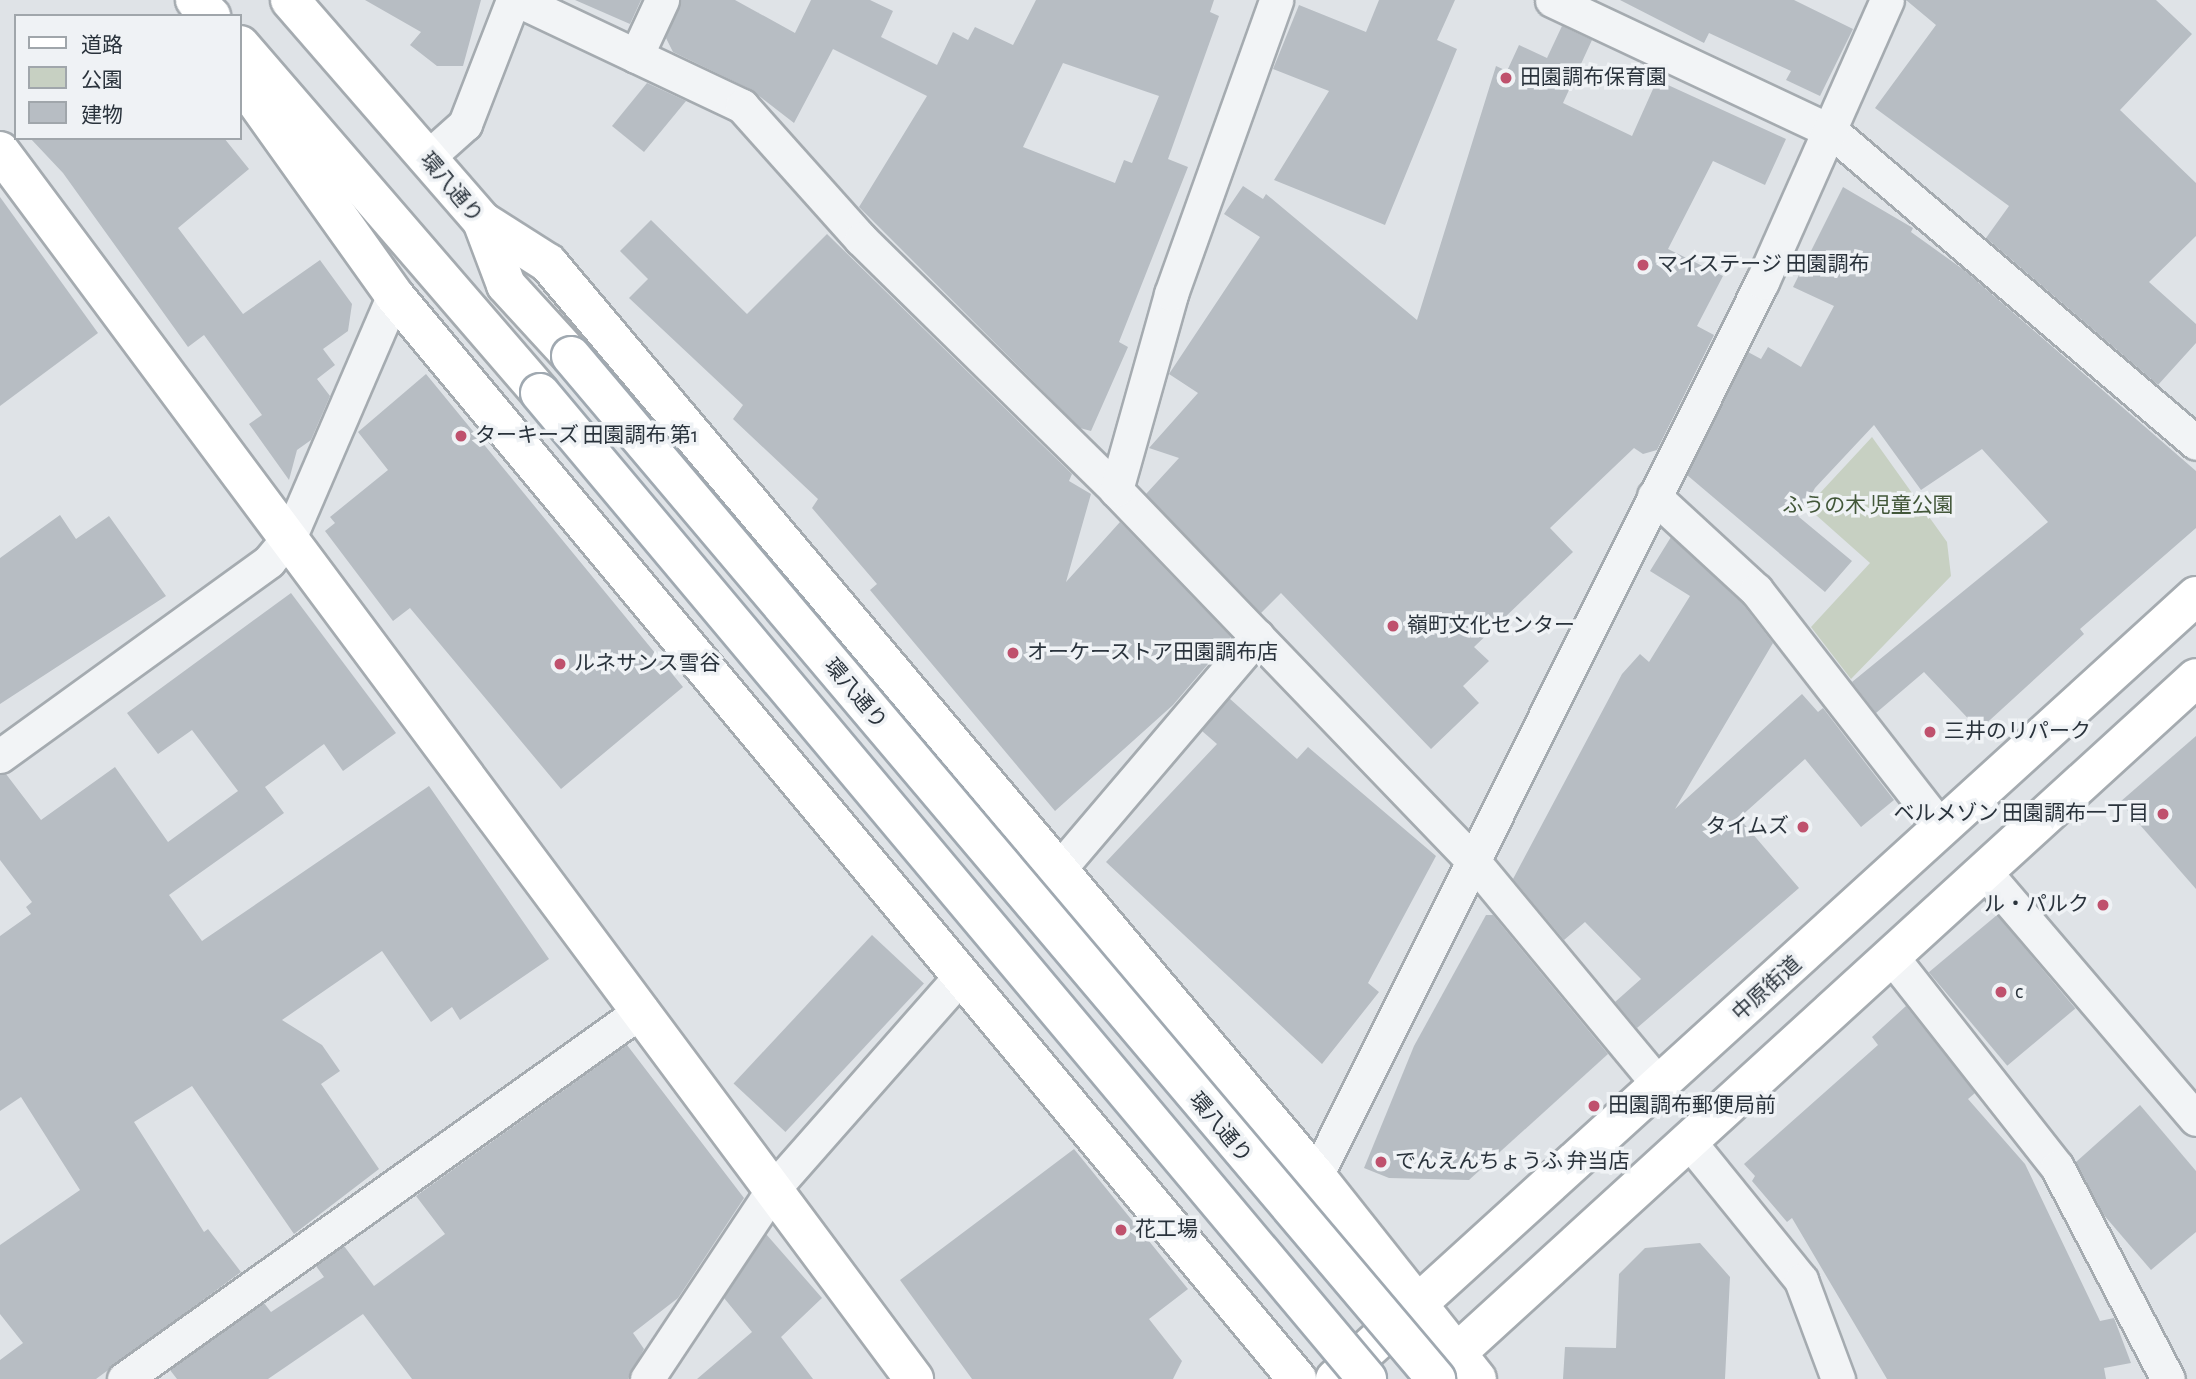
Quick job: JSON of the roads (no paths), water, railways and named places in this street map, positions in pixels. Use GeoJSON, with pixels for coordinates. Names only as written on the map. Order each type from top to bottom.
{"type":"FeatureCollection","features":[{"type":"Feature","properties":{"kind":"main road"},"geometry":{"type":"LineString","coordinates":[[194,0],[209,14]]}},
{"type":"Feature","properties":{"kind":"main road","name":"環八通り"},"geometry":{"type":"LineString","coordinates":[[290,0],[482,221],[506,285],[571,356],[1457,1371]]}},
{"type":"Feature","properties":{"kind":"main road"},"geometry":{"type":"LineString","coordinates":[[242,47],[540,393],[1367,1379]]}},
{"type":"Feature","properties":{"kind":"main road"},"geometry":{"type":"LineString","coordinates":[[242,82],[394,295],[1297,1379]]}},
{"type":"Feature","properties":{"kind":"main road"},"geometry":{"type":"LineString","coordinates":[[0,151],[290,536],[914,1379]]}},
{"type":"Feature","properties":{"kind":"main road"},"geometry":{"type":"LineString","coordinates":[[482,221],[548,263],[1316,1176],[1419,1307],[1457,1371]]}},
{"type":"Feature","properties":{"kind":"main road","name":"中原街道"},"geometry":{"type":"LineString","coordinates":[[1335,1379],[1419,1307],[2196,596]]}},
{"type":"Feature","properties":{"kind":"main road"},"geometry":{"type":"LineString","coordinates":[[1427,1379],[1457,1371],[1691,1144],[1891,956],[2196,678]]}},
{"type":"Feature","properties":{"kind":"street"},"geometry":{"type":"LineString","coordinates":[[427,158],[465,124],[513,0]]}},
{"type":"Feature","properties":{"kind":"street"},"geometry":{"type":"LineString","coordinates":[[519,0],[742,106],[861,239],[1116,490],[1474,862],[1660,1086]]}},
{"type":"Feature","properties":{"kind":"street"},"geometry":{"type":"LineString","coordinates":[[636,55],[662,0]]}},
{"type":"Feature","properties":{"kind":"street"},"geometry":{"type":"LineString","coordinates":[[1116,490],[1171,294],[1276,0]]}},
{"type":"Feature","properties":{"kind":"street"},"geometry":{"type":"LineString","coordinates":[[1552,0],[1831,131],[2196,443]]}},
{"type":"Feature","properties":{"kind":"street"},"geometry":{"type":"LineString","coordinates":[[1316,1176],[1654,496],[1831,131],[1887,0]]}},
{"type":"Feature","properties":{"kind":"street"},"geometry":{"type":"LineString","coordinates":[[0,756],[269,561],[290,536],[394,295]]}},
{"type":"Feature","properties":{"kind":"street"},"geometry":{"type":"LineString","coordinates":[[1654,496],[1756,590],[1941,828]]}},
{"type":"Feature","properties":{"kind":"street"},"geometry":{"type":"LineString","coordinates":[[1059,869],[1257,636]]}},
{"type":"Feature","properties":{"kind":"street"},"geometry":{"type":"LineString","coordinates":[[1984,871],[2196,1119]]}},
{"type":"Feature","properties":{"kind":"street"},"geometry":{"type":"LineString","coordinates":[[1891,956],[2057,1167],[2168,1379]]}},
{"type":"Feature","properties":{"kind":"street"},"geometry":{"type":"LineString","coordinates":[[647,1379],[773,1189],[961,976]]}},
{"type":"Feature","properties":{"kind":"street"},"geometry":{"type":"LineString","coordinates":[[124,1379],[642,1010]]}},
{"type":"Feature","properties":{"kind":"street"},"geometry":{"type":"LineString","coordinates":[[1691,1144],[1801,1280],[1838,1379]]}},
{"type":"Feature","properties":{"kind":"place","name":"田園調布保育園"},"geometry":{"type":"Point","coordinates":[1506,78]}},
{"type":"Feature","properties":{"kind":"place","name":"マイステージ 田園調布"},"geometry":{"type":"Point","coordinates":[1643,265]}},
{"type":"Feature","properties":{"kind":"place","name":"ターキーズ 田園調布 第1"},"geometry":{"type":"Point","coordinates":[461,436]}},
{"type":"Feature","properties":{"kind":"place","name":"嶺町文化センター"},"geometry":{"type":"Point","coordinates":[1393,626]}},
{"type":"Feature","properties":{"kind":"place","name":"オーケーストア田園調布店"},"geometry":{"type":"Point","coordinates":[1013,653]}},
{"type":"Feature","properties":{"kind":"place","name":"ルネサンス雪谷"},"geometry":{"type":"Point","coordinates":[560,664]}},
{"type":"Feature","properties":{"kind":"place","name":"三井のリパーク"},"geometry":{"type":"Point","coordinates":[1930,732]}},
{"type":"Feature","properties":{"kind":"place","name":"ベルメゾン 田園調布一丁目"},"geometry":{"type":"Point","coordinates":[2163,814]}},
{"type":"Feature","properties":{"kind":"place","name":"タイムズ"},"geometry":{"type":"Point","coordinates":[1803,827]}},
{"type":"Feature","properties":{"kind":"place","name":"ル・パルク"},"geometry":{"type":"Point","coordinates":[2103,905]}},
{"type":"Feature","properties":{"kind":"place","name":"c"},"geometry":{"type":"Point","coordinates":[2001,992]}},
{"type":"Feature","properties":{"kind":"place","name":"田園調布郵便局前"},"geometry":{"type":"Point","coordinates":[1594,1106]}},
{"type":"Feature","properties":{"kind":"place","name":"でんえんちょうふ 弁当店"},"geometry":{"type":"Point","coordinates":[1381,1162]}},
{"type":"Feature","properties":{"kind":"place","name":"花工場"},"geometry":{"type":"Point","coordinates":[1121,1230]}},
{"type":"Feature","properties":{"kind":"park label","name":"ふうの木 児童公園"},"geometry":{"type":"Point","coordinates":[1868,506]}}]}
